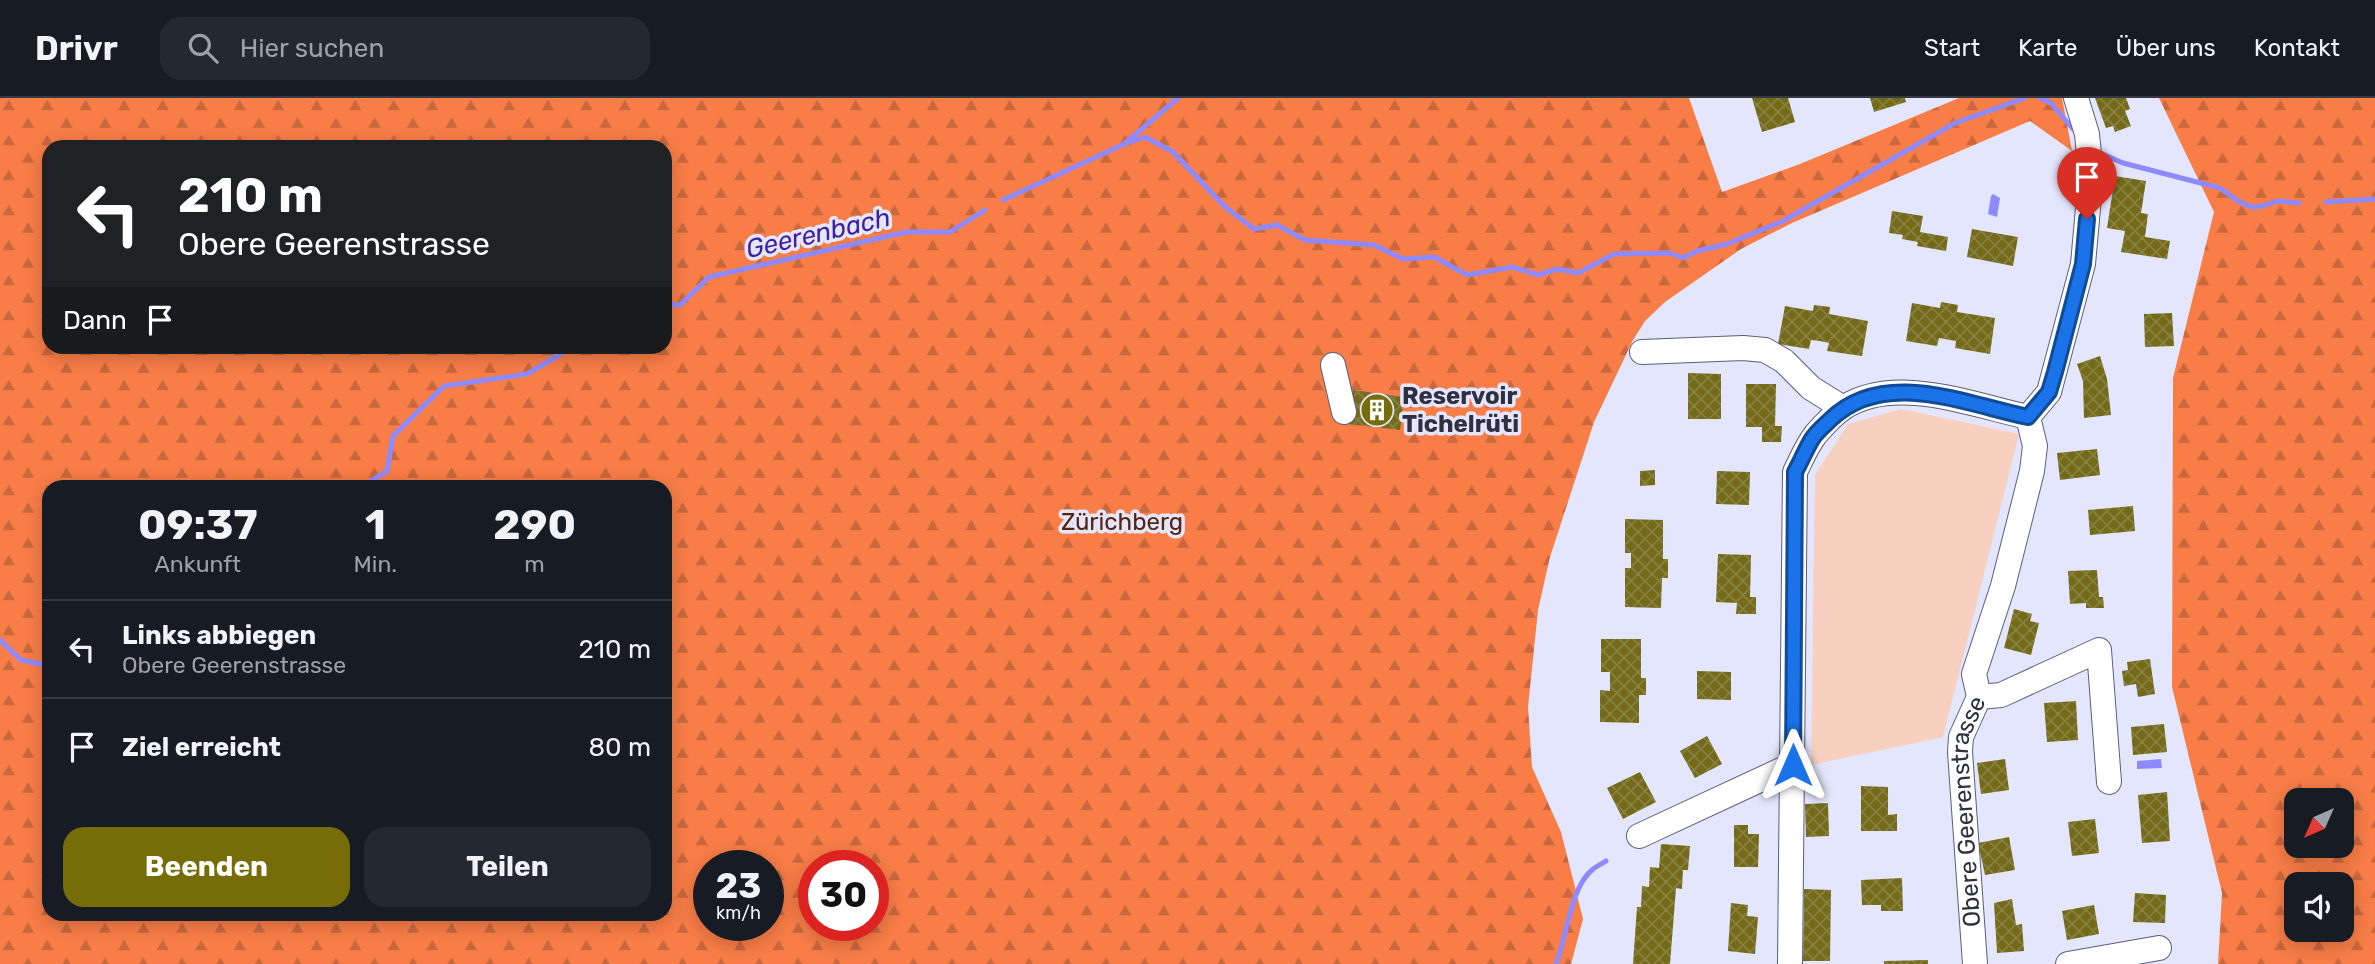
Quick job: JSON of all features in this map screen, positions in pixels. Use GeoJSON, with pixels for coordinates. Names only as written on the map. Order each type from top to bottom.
{"type":"FeatureCollection","features":[{"type":"Feature","properties":{"kind":"street"},"geometry":{"type":"LineString","coordinates":[[1790,964],[1795,472],[1814,436],[1843,408],[1874,395],[1913,392],[2028,417],[2049,392],[2083,264],[2091,175],[2087,134],[2076,98]]}},
{"type":"Feature","properties":{"kind":"street"},"geometry":{"type":"LineString","coordinates":[[1642,352],[1743,348],[1765,350],[1784,361],[1811,388],[1843,408]]}},
{"type":"Feature","properties":{"kind":"street"},"geometry":{"type":"LineString","coordinates":[[1334,365],[1344,412]]}},
{"type":"Feature","properties":{"kind":"street","name":"Obere Geerenstrasse"},"geometry":{"type":"LineString","coordinates":[[1975,964],[1961,737],[1979,697],[1974,674],[2003,586],[2032,471],[2035,446],[2028,417]]}},
{"type":"Feature","properties":{"kind":"street"},"geometry":{"type":"LineString","coordinates":[[1979,697],[2001,695],[2099,650],[2109,782]]}},
{"type":"Feature","properties":{"kind":"street"},"geometry":{"type":"LineString","coordinates":[[1639,836],[1793,765]]}},
{"type":"Feature","properties":{"kind":"street"},"geometry":{"type":"LineString","coordinates":[[2068,964],[2159,947]]}},
{"type":"Feature","properties":{"kind":"shaded area"},"geometry":{"type":"Polygon","coordinates":[[[1993,194],[2000,198],[1997,217],[1988,214],[1993,194]]]}},
{"type":"Feature","properties":{"kind":"shaded area"},"geometry":{"type":"Polygon","coordinates":[[[1901,409],[2019,434],[1943,737],[1811,765],[1815,475],[1848,424],[1901,409]]]}},
{"type":"Feature","properties":{"kind":"shaded area"},"geometry":{"type":"Polygon","coordinates":[[[2161,759],[2162,768],[2137,769],[2137,761],[2161,759]]]}},
{"type":"Feature","properties":{"kind":"green space","name":"Zürichberg"},"geometry":{"type":"Polygon","coordinates":[[[0,98],[1689,98],[1722,192],[1800,164],[1959,98],[2062,98],[2072,151],[2030,121],[1792,223],[1741,249],[1665,302],[1645,321],[1633,340],[1594,422],[1550,557],[1538,610],[1528,707],[1532,767],[1561,832],[1583,919],[1571,964],[0,964],[0,98]]]}},
{"type":"Feature","properties":{"kind":"green space"},"geometry":{"type":"Polygon","coordinates":[[[2159,98],[2375,98],[2375,964],[2218,964],[2222,893],[2172,687],[2173,378],[2214,212],[2159,98]]]}},
{"type":"Feature","properties":{"kind":"building"},"geometry":{"type":"Polygon","coordinates":[[[1752,98],[1788,98],[1795,122],[1762,132],[1752,98]]]}},
{"type":"Feature","properties":{"kind":"building"},"geometry":{"type":"Polygon","coordinates":[[[1870,98],[1905,98],[1906,102],[1874,112],[1870,98]]]}},
{"type":"Feature","properties":{"kind":"building"},"geometry":{"type":"Polygon","coordinates":[[[2095,98],[2126,98],[2130,109],[2125,111],[2131,126],[2115,132],[2113,126],[2106,128],[2095,98]]]}},
{"type":"Feature","properties":{"kind":"building"},"geometry":{"type":"Polygon","coordinates":[[[2115,176],[2146,181],[2141,213],[2148,214],[2145,237],[2170,241],[2167,259],[2121,252],[2125,231],[2107,228],[2115,176]]]}},
{"type":"Feature","properties":{"kind":"building"},"geometry":{"type":"Polygon","coordinates":[[[1892,211],[1923,216],[1920,232],[1948,237],[1946,251],[1917,246],[1918,242],[1902,239],[1903,235],[1889,233],[1892,211]]]}},
{"type":"Feature","properties":{"kind":"building"},"geometry":{"type":"Polygon","coordinates":[[[1972,229],[2018,237],[2013,266],[1967,257],[1972,229]]]}},
{"type":"Feature","properties":{"kind":"building"},"geometry":{"type":"Polygon","coordinates":[[[1941,302],[1958,305],[1957,312],[1995,318],[1990,354],[1955,348],[1956,341],[1939,338],[1937,346],[1906,341],[1912,303],[1940,308],[1941,302]]]}},
{"type":"Feature","properties":{"kind":"building"},"geometry":{"type":"Polygon","coordinates":[[[1814,305],[1830,307],[1829,314],[1868,321],[1862,356],[1827,351],[1829,343],[1820,341],[1811,340],[1809,349],[1778,344],[1785,306],[1813,311],[1814,305]]]}},
{"type":"Feature","properties":{"kind":"building"},"geometry":{"type":"Polygon","coordinates":[[[2172,313],[2174,346],[2145,347],[2144,314],[2172,313]]]}},
{"type":"Feature","properties":{"kind":"building"},"geometry":{"type":"Polygon","coordinates":[[[2100,356],[2107,379],[2111,415],[2084,418],[2083,381],[2077,364],[2100,356]]]}},
{"type":"Feature","properties":{"kind":"building"},"geometry":{"type":"Polygon","coordinates":[[[1688,373],[1721,374],[1721,419],[1688,419],[1688,373]]]}},
{"type":"Feature","properties":{"kind":"building"},"geometry":{"type":"Polygon","coordinates":[[[1746,384],[1776,384],[1775,426],[1782,426],[1781,442],[1762,442],[1762,427],[1746,427],[1746,384]]]}},
{"type":"Feature","properties":{"kind":"building","name":"Reservoir Tichelrüti"},"geometry":{"type":"Polygon","coordinates":[[[1353,390],[1404,397],[1400,430],[1349,424],[1353,390]]]}},
{"type":"Feature","properties":{"kind":"building"},"geometry":{"type":"Polygon","coordinates":[[[2097,449],[2100,475],[2060,480],[2057,453],[2097,449]]]}},
{"type":"Feature","properties":{"kind":"building"},"geometry":{"type":"Polygon","coordinates":[[[1655,470],[1655,485],[1640,486],[1640,471],[1655,470]]]}},
{"type":"Feature","properties":{"kind":"building"},"geometry":{"type":"Polygon","coordinates":[[[1717,471],[1750,472],[1749,505],[1716,504],[1717,471]]]}},
{"type":"Feature","properties":{"kind":"building"},"geometry":{"type":"Polygon","coordinates":[[[2133,506],[2135,531],[2090,535],[2088,510],[2133,506]]]}},
{"type":"Feature","properties":{"kind":"building"},"geometry":{"type":"Polygon","coordinates":[[[1625,519],[1663,520],[1663,559],[1668,559],[1668,578],[1662,578],[1661,608],[1625,607],[1625,568],[1631,568],[1631,553],[1625,553],[1625,519]]]}},
{"type":"Feature","properties":{"kind":"building"},"geometry":{"type":"Polygon","coordinates":[[[1718,554],[1751,555],[1750,597],[1756,597],[1756,614],[1736,614],[1737,603],[1716,602],[1718,554]]]}},
{"type":"Feature","properties":{"kind":"building"},"geometry":{"type":"Polygon","coordinates":[[[2097,570],[2099,597],[2103,597],[2104,608],[2086,608],[2086,603],[2070,604],[2068,571],[2097,570]]]}},
{"type":"Feature","properties":{"kind":"building"},"geometry":{"type":"Polygon","coordinates":[[[2014,609],[2032,614],[2030,621],[2039,623],[2031,655],[2004,648],[2014,609]]]}},
{"type":"Feature","properties":{"kind":"building"},"geometry":{"type":"Polygon","coordinates":[[[1601,639],[1641,639],[1641,678],[1646,678],[1646,695],[1639,695],[1639,723],[1600,722],[1600,690],[1610,691],[1610,672],[1601,672],[1601,639]]]}},
{"type":"Feature","properties":{"kind":"building"},"geometry":{"type":"Polygon","coordinates":[[[2150,659],[2155,694],[2138,697],[2136,684],[2124,686],[2122,671],[2128,670],[2127,662],[2150,659]]]}},
{"type":"Feature","properties":{"kind":"building"},"geometry":{"type":"Polygon","coordinates":[[[1697,671],[1731,672],[1731,700],[1697,699],[1697,671]]]}},
{"type":"Feature","properties":{"kind":"building"},"geometry":{"type":"Polygon","coordinates":[[[2076,701],[2078,740],[2047,742],[2044,703],[2076,701]]]}},
{"type":"Feature","properties":{"kind":"building"},"geometry":{"type":"Polygon","coordinates":[[[2164,724],[2167,752],[2133,755],[2131,727],[2164,724]]]}},
{"type":"Feature","properties":{"kind":"building"},"geometry":{"type":"Polygon","coordinates":[[[1707,736],[1722,764],[1695,778],[1680,751],[1707,736]]]}},
{"type":"Feature","properties":{"kind":"building"},"geometry":{"type":"Polygon","coordinates":[[[2005,759],[2009,790],[1981,794],[1977,763],[2005,759]]]}},
{"type":"Feature","properties":{"kind":"building"},"geometry":{"type":"Polygon","coordinates":[[[1640,772],[1656,802],[1623,819],[1607,788],[1640,772]]]}},
{"type":"Feature","properties":{"kind":"building"},"geometry":{"type":"Polygon","coordinates":[[[1861,786],[1888,787],[1888,815],[1897,814],[1897,831],[1861,831],[1861,786]]]}},
{"type":"Feature","properties":{"kind":"building"},"geometry":{"type":"Polygon","coordinates":[[[2167,792],[2170,841],[2142,843],[2138,795],[2167,792]]]}},
{"type":"Feature","properties":{"kind":"building"},"geometry":{"type":"Polygon","coordinates":[[[1828,803],[1829,836],[1806,837],[1805,804],[1828,803]]]}},
{"type":"Feature","properties":{"kind":"building"},"geometry":{"type":"Polygon","coordinates":[[[2095,819],[2099,853],[2072,856],[2068,822],[2095,819]]]}},
{"type":"Feature","properties":{"kind":"building"},"geometry":{"type":"Polygon","coordinates":[[[1734,825],[1748,825],[1748,834],[1759,834],[1758,867],[1734,867],[1734,825]]]}},
{"type":"Feature","properties":{"kind":"building"},"geometry":{"type":"Polygon","coordinates":[[[2009,837],[2015,870],[1985,875],[1978,843],[2009,837]]]}},
{"type":"Feature","properties":{"kind":"building"},"geometry":{"type":"Polygon","coordinates":[[[1661,844],[1690,846],[1688,870],[1683,870],[1682,889],[1676,888],[1670,964],[1633,964],[1637,907],[1641,907],[1642,886],[1649,887],[1650,867],[1659,868],[1661,844]]]}},
{"type":"Feature","properties":{"kind":"building"},"geometry":{"type":"Polygon","coordinates":[[[1902,878],[1903,911],[1881,911],[1881,905],[1862,905],[1861,880],[1902,878]]]}},
{"type":"Feature","properties":{"kind":"building"},"geometry":{"type":"Polygon","coordinates":[[[1804,889],[1831,890],[1830,961],[1803,961],[1804,889]]]}},
{"type":"Feature","properties":{"kind":"building"},"geometry":{"type":"Polygon","coordinates":[[[2135,893],[2166,895],[2165,923],[2133,922],[2135,893]]]}},
{"type":"Feature","properties":{"kind":"building"},"geometry":{"type":"Polygon","coordinates":[[[2012,899],[2016,925],[2022,924],[2024,951],[1997,953],[1994,903],[2012,899]]]}},
{"type":"Feature","properties":{"kind":"building"},"geometry":{"type":"Polygon","coordinates":[[[1731,903],[1748,905],[1747,916],[1758,917],[1755,954],[1728,951],[1731,903]]]}},
{"type":"Feature","properties":{"kind":"building"},"geometry":{"type":"Polygon","coordinates":[[[2094,905],[2099,934],[2067,940],[2062,911],[2094,905]]]}},
{"type":"Feature","properties":{"kind":"building"},"geometry":{"type":"Polygon","coordinates":[[[1928,960],[1928,964],[1884,964],[1884,961],[1928,960]]]}},
{"type":"Feature","properties":{"kind":"waterway","name":"Geerenbach"},"geometry":{"type":"LineString","coordinates":[[1003,200],[1124,144],[1178,98]]}},
{"type":"Feature","properties":{"kind":"waterway"},"geometry":{"type":"LineString","coordinates":[[1124,144],[1145,137],[1173,152],[1224,206],[1254,229],[1277,225],[1305,240],[1374,245],[1403,259],[1434,257],[1467,275],[1512,267],[1538,275],[1557,269],[1578,273],[1614,254],[1670,253],[1683,258],[1697,251],[1727,244],[1783,221],[1955,123],[2025,98]]}},
{"type":"Feature","properties":{"kind":"waterway"},"geometry":{"type":"LineString","coordinates":[[2040,98],[2051,103],[2073,129]]}},
{"type":"Feature","properties":{"kind":"waterway"},"geometry":{"type":"LineString","coordinates":[[2098,152],[2123,163],[2220,188],[2251,207],[2277,201],[2299,203]]}},
{"type":"Feature","properties":{"kind":"waterway"},"geometry":{"type":"LineString","coordinates":[[2326,202],[2375,199]]}},
{"type":"Feature","properties":{"kind":"waterway","name":"Geerenbach"},"geometry":{"type":"LineString","coordinates":[[672,304],[680,305],[709,277],[906,232],[950,232],[985,210]]}},
{"type":"Feature","properties":{"kind":"waterway","name":"Geerenbach"},"geometry":{"type":"LineString","coordinates":[[373,480],[387,471],[393,436],[444,386],[527,374],[561,354]]}},
{"type":"Feature","properties":{"kind":"waterway","name":"Geerenbach"},"geometry":{"type":"LineString","coordinates":[[0,640],[21,660],[42,664]]}},
{"type":"Feature","properties":{"kind":"waterway"},"geometry":{"type":"LineString","coordinates":[[1556,964],[1579,888],[1592,870],[1606,861]]}},
{"type":"Feature","properties":{"kind":"place","name":"Reservoir Tichelrüti"},"geometry":{"type":"Point","coordinates":[1377,410]}},
{"type":"Feature","properties":{"kind":"route"},"geometry":{"type":"LineString","coordinates":[[1793,765],[1795,472],[1814,436],[1843,408],[1874,395],[1891,392],[1913,392],[2028,417],[2049,392],[2055,372],[2083,264],[2087,219]]}}]}
